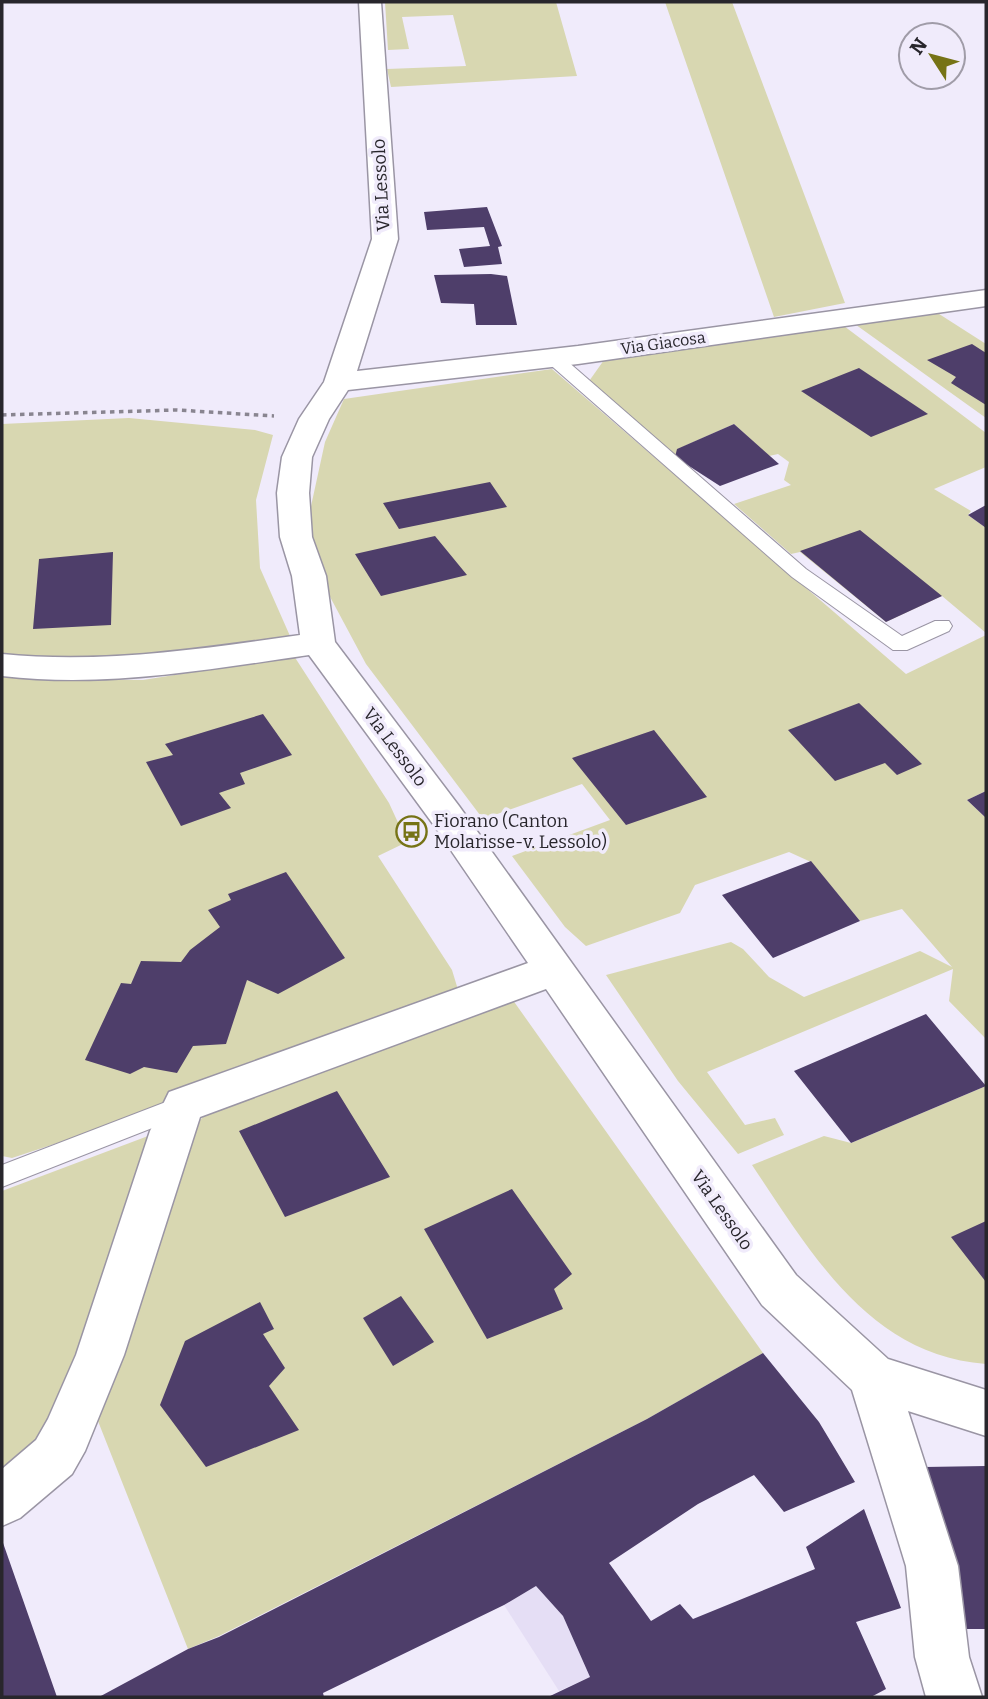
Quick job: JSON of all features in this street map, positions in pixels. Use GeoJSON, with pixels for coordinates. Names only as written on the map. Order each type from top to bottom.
{"type":"FeatureCollection","features":[{"type":"Feature","properties":{"kind":"street","name":"Via Lessolo"},"geometry":{"type":"LineString","coordinates":[[370,2],[385,239],[339,382],[314,419],[298,457],[293,493],[296,537],[309,576],[318,643],[446,815],[779,1290],[873,1377]]}},
{"type":"Feature","properties":{"kind":"street","name":"Via Giacosa"},"geometry":{"type":"LineString","coordinates":[[339,382],[552,357],[986,298]]}},
{"type":"Feature","properties":{"kind":"street"},"geometry":{"type":"LineString","coordinates":[[2,664],[47,671],[130,667],[318,643]]}},
{"type":"Feature","properties":{"kind":"street"},"geometry":{"type":"LineString","coordinates":[[2,1501],[54,1457],[67,1434],[100,1355],[172,1131],[184,1105],[554,970]]}},
{"type":"Feature","properties":{"kind":"street"},"geometry":{"type":"LineString","coordinates":[[873,1377],[986,1413]]}},
{"type":"Feature","properties":{"kind":"street"},"geometry":{"type":"LineString","coordinates":[[873,1377],[932,1566],[942,1657],[954,1697]]}},
{"type":"Feature","properties":{"kind":"lane"},"geometry":{"type":"LineString","coordinates":[[552,357],[799,573],[900,645],[942,626]]}},
{"type":"Feature","properties":{"kind":"lane"},"geometry":{"type":"LineString","coordinates":[[2,1176],[184,1105]]}},
{"type":"Feature","properties":{"kind":"path"},"geometry":{"type":"LineString","coordinates":[[2,415],[177,410],[314,419]]}},
{"type":"Feature","properties":{"kind":"shaded area"},"geometry":{"type":"Polygon","coordinates":[[[536,1586],[563,1616],[590,1677],[559,1691],[504,1605],[536,1586]]]}},
{"type":"Feature","properties":{"kind":"green space"},"geometry":{"type":"Polygon","coordinates":[[[385,2],[556,2],[577,76],[391,87],[387,69],[466,66],[453,15],[402,17],[409,49],[388,50],[385,2]]]}},
{"type":"Feature","properties":{"kind":"green space"},"geometry":{"type":"Polygon","coordinates":[[[665,2],[732,2],[845,303],[774,317],[665,2]]]}},
{"type":"Feature","properties":{"kind":"green space"},"geometry":{"type":"Polygon","coordinates":[[[936,312],[986,344],[986,418],[852,322],[936,312]]]}},
{"type":"Feature","properties":{"kind":"green space"},"geometry":{"type":"Polygon","coordinates":[[[840,323],[986,433],[986,467],[934,489],[971,511],[968,515],[986,528],[986,633],[942,596],[886,622],[800,552],[791,554],[734,504],[791,485],[784,480],[789,462],[778,454],[769,456],[734,424],[678,449],[675,457],[587,384],[604,360],[840,323]]]}},
{"type":"Feature","properties":{"kind":"green space"},"geometry":{"type":"Polygon","coordinates":[[[552,369],[906,674],[986,635],[986,791],[967,800],[986,818],[986,1039],[949,1001],[953,969],[707,1072],[745,1125],[775,1118],[784,1135],[738,1154],[678,1081],[606,975],[731,942],[743,949],[769,977],[804,997],[920,951],[952,967],[902,909],[860,921],[811,862],[789,852],[695,885],[680,913],[586,946],[565,927],[512,856],[610,820],[582,784],[483,819],[366,664],[321,580],[308,520],[325,442],[344,399],[552,369]]]}},
{"type":"Feature","properties":{"kind":"green space"},"geometry":{"type":"Polygon","coordinates":[[[129,418],[255,430],[273,435],[256,500],[260,568],[290,636],[107,659],[2,654],[2,424],[129,418]]]}},
{"type":"Feature","properties":{"kind":"green space"},"geometry":{"type":"Polygon","coordinates":[[[294,656],[389,803],[407,842],[378,856],[452,970],[459,993],[118,1123],[12,1158],[2,1156],[2,675],[143,680],[294,656]]]}},
{"type":"Feature","properties":{"kind":"green space"},"geometry":{"type":"Polygon","coordinates":[[[510,996],[763,1353],[647,1419],[219,1636],[188,1649],[94,1411],[198,1122],[210,1110],[510,996]]]}},
{"type":"Feature","properties":{"kind":"green space"},"geometry":{"type":"Polygon","coordinates":[[[986,1086],[986,1364],[944,1356],[908,1341],[876,1320],[847,1294],[821,1264],[752,1165],[824,1136],[851,1143],[986,1086]]]}},
{"type":"Feature","properties":{"kind":"green space"},"geometry":{"type":"Polygon","coordinates":[[[164,1130],[36,1460],[2,1481],[2,1191],[164,1130]]]}},
{"type":"Feature","properties":{"kind":"building"},"geometry":{"type":"Polygon","coordinates":[[[487,207],[502,246],[498,247],[502,264],[464,267],[459,249],[490,246],[484,227],[427,230],[424,212],[487,207]]]}},
{"type":"Feature","properties":{"kind":"building"},"geometry":{"type":"Polygon","coordinates":[[[434,275],[507,276],[517,325],[476,325],[474,304],[441,303],[434,275]]]}},
{"type":"Feature","properties":{"kind":"building"},"geometry":{"type":"Polygon","coordinates":[[[972,344],[986,353],[986,405],[951,383],[956,377],[927,360],[972,344]]]}},
{"type":"Feature","properties":{"kind":"building"},"geometry":{"type":"Polygon","coordinates":[[[859,368],[928,414],[871,437],[801,391],[859,368]]]}},
{"type":"Feature","properties":{"kind":"building"},"geometry":{"type":"Polygon","coordinates":[[[734,424],[779,464],[720,486],[675,457],[677,449],[734,424]]]}},
{"type":"Feature","properties":{"kind":"building"},"geometry":{"type":"Polygon","coordinates":[[[490,482],[507,507],[399,529],[383,503],[490,482]]]}},
{"type":"Feature","properties":{"kind":"building"},"geometry":{"type":"Polygon","coordinates":[[[986,505],[986,528],[968,515],[986,505]]]}},
{"type":"Feature","properties":{"kind":"building"},"geometry":{"type":"Polygon","coordinates":[[[860,530],[942,596],[886,622],[800,551],[860,530]]]}},
{"type":"Feature","properties":{"kind":"building"},"geometry":{"type":"Polygon","coordinates":[[[435,536],[467,575],[381,596],[355,554],[435,536]]]}},
{"type":"Feature","properties":{"kind":"building"},"geometry":{"type":"Polygon","coordinates":[[[113,552],[111,625],[33,629],[39,559],[113,552]]]}},
{"type":"Feature","properties":{"kind":"building"},"geometry":{"type":"Polygon","coordinates":[[[859,703],[922,764],[897,775],[885,763],[835,781],[788,730],[859,703]]]}},
{"type":"Feature","properties":{"kind":"building"},"geometry":{"type":"Polygon","coordinates":[[[263,714],[292,755],[240,773],[245,784],[219,793],[231,808],[181,826],[146,762],[173,755],[165,744],[263,714]]]}},
{"type":"Feature","properties":{"kind":"building"},"geometry":{"type":"Polygon","coordinates":[[[654,730],[707,797],[626,825],[572,758],[654,730]]]}},
{"type":"Feature","properties":{"kind":"building"},"geometry":{"type":"Polygon","coordinates":[[[986,791],[986,818],[967,800],[986,791]]]}},
{"type":"Feature","properties":{"kind":"building"},"geometry":{"type":"Polygon","coordinates":[[[811,861],[860,921],[773,958],[722,895],[811,861]]]}},
{"type":"Feature","properties":{"kind":"building"},"geometry":{"type":"Polygon","coordinates":[[[286,872],[345,958],[278,994],[247,980],[226,1044],[193,1046],[177,1073],[144,1067],[130,1074],[85,1060],[121,983],[131,984],[141,961],[181,962],[190,950],[220,927],[208,910],[231,900],[228,894],[286,872]]]}},
{"type":"Feature","properties":{"kind":"building"},"geometry":{"type":"Polygon","coordinates":[[[926,1014],[986,1086],[851,1143],[794,1071],[926,1014]]]}},
{"type":"Feature","properties":{"kind":"building"},"geometry":{"type":"Polygon","coordinates":[[[337,1091],[390,1177],[285,1217],[239,1131],[337,1091]]]}},
{"type":"Feature","properties":{"kind":"building"},"geometry":{"type":"Polygon","coordinates":[[[512,1189],[572,1274],[554,1289],[563,1309],[487,1339],[424,1229],[512,1189]]]}},
{"type":"Feature","properties":{"kind":"building"},"geometry":{"type":"Polygon","coordinates":[[[986,1221],[986,1282],[951,1237],[986,1221]]]}},
{"type":"Feature","properties":{"kind":"building"},"geometry":{"type":"Polygon","coordinates":[[[401,1296],[434,1342],[393,1366],[363,1318],[401,1296]]]}},
{"type":"Feature","properties":{"kind":"building"},"geometry":{"type":"Polygon","coordinates":[[[260,1302],[274,1329],[263,1334],[285,1368],[269,1386],[299,1430],[206,1467],[160,1405],[185,1341],[260,1302]]]}},
{"type":"Feature","properties":{"kind":"building"},"geometry":{"type":"Polygon","coordinates":[[[763,1353],[819,1422],[855,1482],[784,1512],[754,1475],[698,1504],[609,1563],[651,1621],[680,1604],[693,1619],[815,1569],[806,1547],[864,1509],[901,1608],[856,1622],[886,1689],[871,1697],[548,1697],[590,1677],[563,1616],[536,1586],[504,1605],[323,1693],[324,1697],[99,1697],[188,1649],[219,1637],[647,1419],[763,1353]]]}},
{"type":"Feature","properties":{"kind":"building"},"geometry":{"type":"Polygon","coordinates":[[[986,1466],[986,1629],[961,1629],[947,1531],[933,1532],[925,1467],[986,1466]]]}},
{"type":"Feature","properties":{"kind":"building"},"geometry":{"type":"Polygon","coordinates":[[[2,1540],[57,1697],[2,1697],[2,1540]]]}},
{"type":"Feature","properties":{"kind":"place","name":"Fiorano (Canton Molarisse-v. Lessolo)"},"geometry":{"type":"Point","coordinates":[411,831]}}]}
